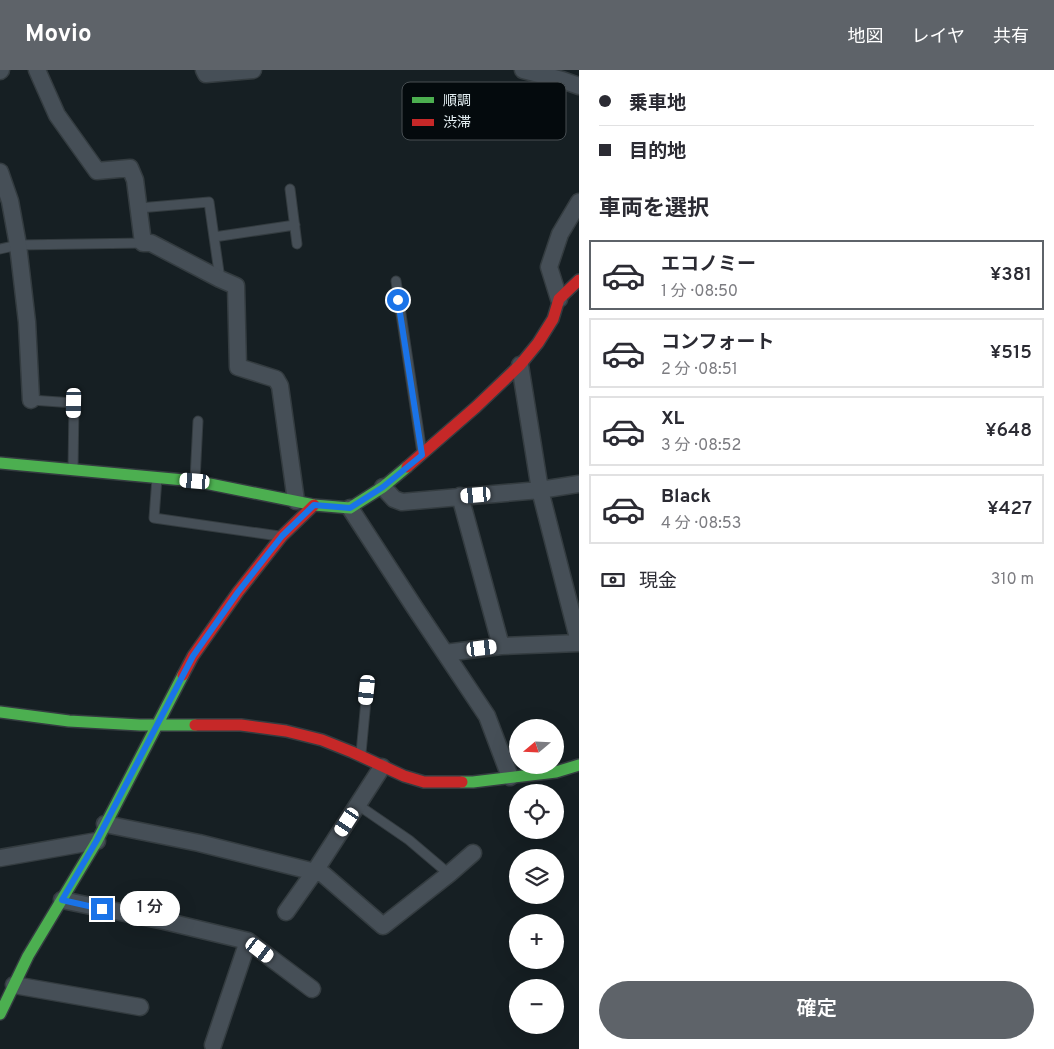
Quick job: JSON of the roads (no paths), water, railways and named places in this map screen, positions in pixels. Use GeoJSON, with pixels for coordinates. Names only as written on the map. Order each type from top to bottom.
{"type":"FeatureCollection","features":[{"type":"Feature","properties":{"kind":"street"},"geometry":{"type":"LineString","coordinates":[[38,70],[56,115],[97,171],[130,168],[135,180],[143,243],[151,243],[236,286],[238,368],[276,379],[280,386],[296,501]]}},
{"type":"Feature","properties":{"kind":"street"},"geometry":{"type":"LineString","coordinates":[[204,70],[206,74],[253,70]]}},
{"type":"Feature","properties":{"kind":"street"},"geometry":{"type":"LineString","coordinates":[[523,70],[579,86]]}},
{"type":"Feature","properties":{"kind":"street"},"geometry":{"type":"LineString","coordinates":[[0,172],[10,200],[18,245],[27,322],[31,400]]}},
{"type":"Feature","properties":{"kind":"street"},"geometry":{"type":"LineString","coordinates":[[559,299],[549,267],[560,234],[579,202]]}},
{"type":"Feature","properties":{"kind":"street"},"geometry":{"type":"LineString","coordinates":[[0,463],[195,481],[314,505],[350,508],[383,487],[422,455],[520,365],[538,343],[553,319],[559,299],[579,280]]}},
{"type":"Feature","properties":{"kind":"street"},"geometry":{"type":"LineString","coordinates":[[444,653],[500,646],[579,643],[572,585],[540,490],[520,365]]}},
{"type":"Feature","properties":{"kind":"street"},"geometry":{"type":"LineString","coordinates":[[383,487],[394,499],[402,502],[540,490],[579,484]]}},
{"type":"Feature","properties":{"kind":"street"},"geometry":{"type":"LineString","coordinates":[[460,496],[500,646]]}},
{"type":"Feature","properties":{"kind":"street"},"geometry":{"type":"LineString","coordinates":[[0,1014],[28,956],[97,840],[193,656],[238,592],[282,536],[314,505]]}},
{"type":"Feature","properties":{"kind":"street"},"geometry":{"type":"LineString","coordinates":[[350,508],[487,716],[510,777]]}},
{"type":"Feature","properties":{"kind":"street"},"geometry":{"type":"LineString","coordinates":[[0,712],[69,722],[140,725],[241,725],[286,730],[322,740],[382,767],[424,782],[473,782],[556,772],[579,765]]}},
{"type":"Feature","properties":{"kind":"street"},"geometry":{"type":"LineString","coordinates":[[286,912],[315,871],[382,767]]}},
{"type":"Feature","properties":{"kind":"street"},"geometry":{"type":"LineString","coordinates":[[105,824],[199,843],[315,871],[323,874],[383,926],[473,853]]}},
{"type":"Feature","properties":{"kind":"street"},"geometry":{"type":"LineString","coordinates":[[0,858],[97,840]]}},
{"type":"Feature","properties":{"kind":"street"},"geometry":{"type":"LineString","coordinates":[[62,900],[248,941],[312,989]]}},
{"type":"Feature","properties":{"kind":"street"},"geometry":{"type":"LineString","coordinates":[[213,1045],[248,941]]}},
{"type":"Feature","properties":{"kind":"street"},"geometry":{"type":"LineString","coordinates":[[14,985],[140,1007]]}},
{"type":"Feature","properties":{"kind":"lane"},"geometry":{"type":"LineString","coordinates":[[290,189],[297,244]]}},
{"type":"Feature","properties":{"kind":"lane"},"geometry":{"type":"LineString","coordinates":[[139,208],[209,202],[220,279]]}},
{"type":"Feature","properties":{"kind":"lane"},"geometry":{"type":"LineString","coordinates":[[214,238],[295,225]]}},
{"type":"Feature","properties":{"kind":"lane"},"geometry":{"type":"LineString","coordinates":[[0,249],[18,245],[143,243]]}},
{"type":"Feature","properties":{"kind":"lane"},"geometry":{"type":"LineString","coordinates":[[396,281],[422,455]]}},
{"type":"Feature","properties":{"kind":"lane"},"geometry":{"type":"LineString","coordinates":[[31,400],[74,403],[73,470]]}},
{"type":"Feature","properties":{"kind":"lane"},"geometry":{"type":"LineString","coordinates":[[195,481],[198,421]]}},
{"type":"Feature","properties":{"kind":"lane"},"geometry":{"type":"LineString","coordinates":[[158,478],[154,518],[282,536]]}},
{"type":"Feature","properties":{"kind":"lane"},"geometry":{"type":"LineString","coordinates":[[360,756],[367,690]]}},
{"type":"Feature","properties":{"kind":"lane"},"geometry":{"type":"LineString","coordinates":[[358,805],[410,840],[449,874]]}}]}
